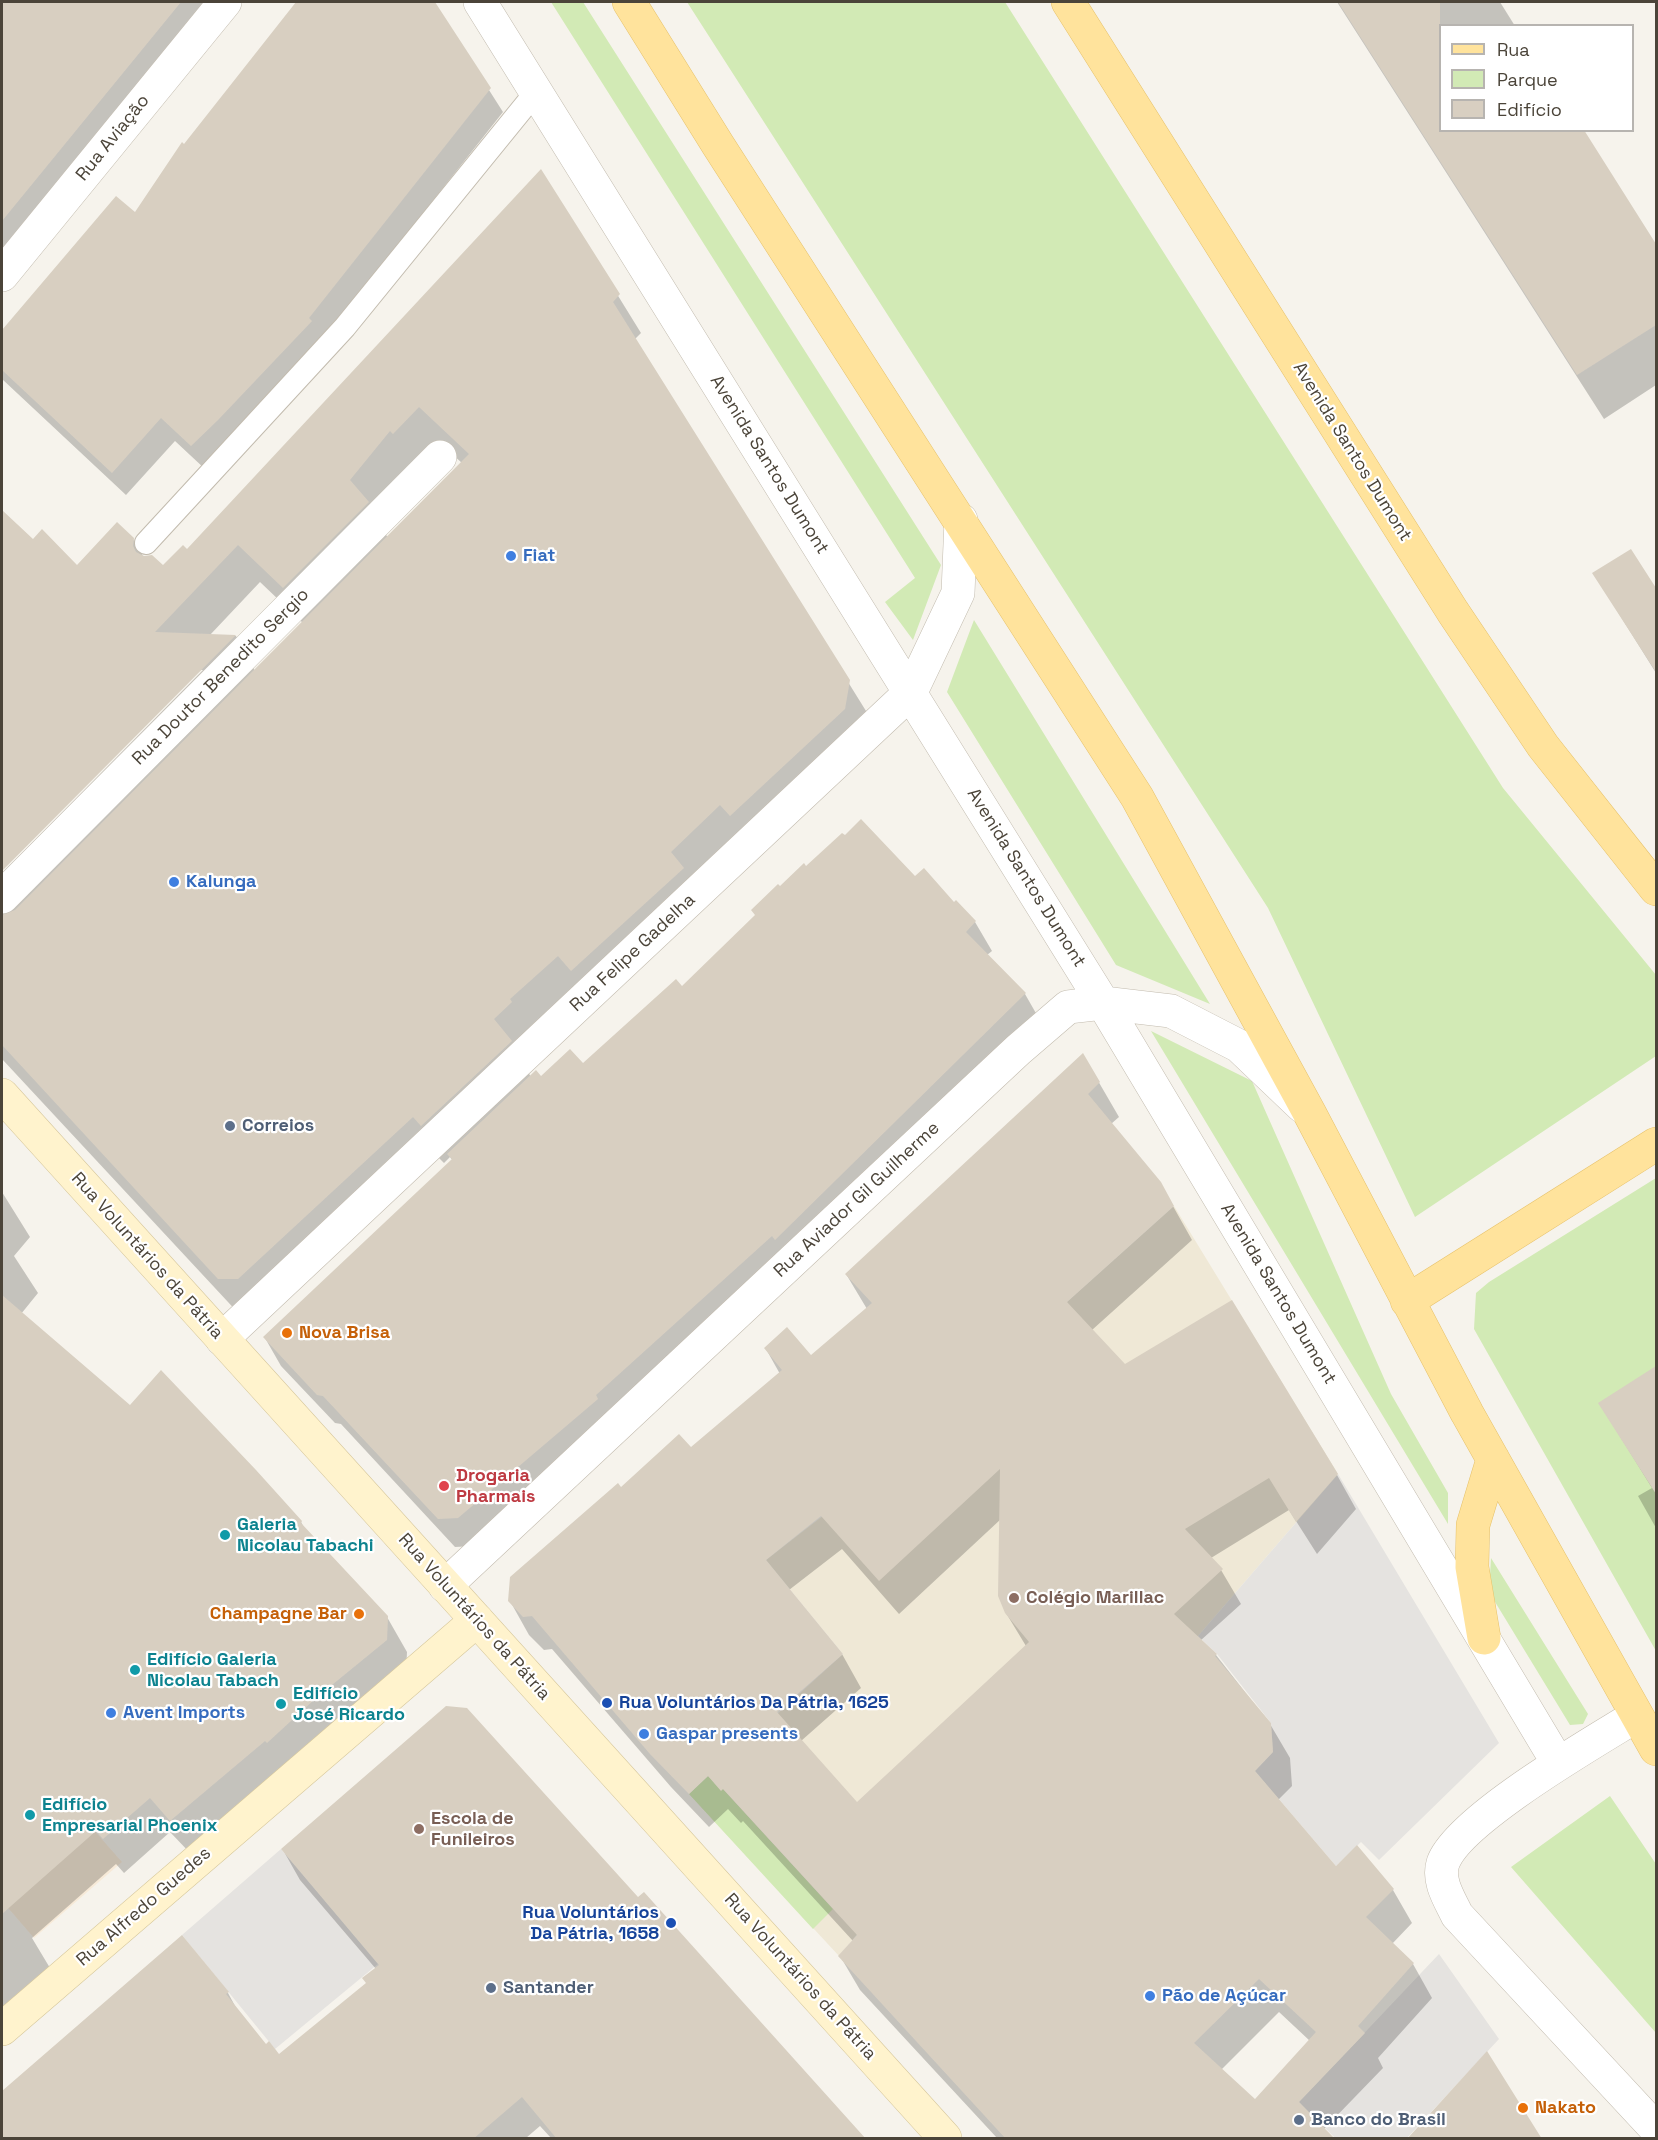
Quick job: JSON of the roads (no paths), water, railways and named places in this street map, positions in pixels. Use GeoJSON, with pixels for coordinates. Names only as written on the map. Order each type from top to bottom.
{"type":"FeatureCollection","features":[{"type":"Feature","properties":{"kind":"main road"},"geometry":{"type":"LineString","coordinates":[[629,2],[718,145],[1137,797],[1310,1114],[1493,1460],[1656,1749]]}},
{"type":"Feature","properties":{"kind":"main road","name":"Avenida Santos Dumont"},"geometry":{"type":"LineString","coordinates":[[1068,2],[1453,612],[1544,746],[1656,889]]}},
{"type":"Feature","properties":{"kind":"main road","name":"Rua Voluntários da Pátria"},"geometry":{"type":"LineString","coordinates":[[2,1095],[945,2139]]}},
{"type":"Feature","properties":{"kind":"main road"},"geometry":{"type":"LineString","coordinates":[[1407,1301],[1656,1144]]}},
{"type":"Feature","properties":{"kind":"main road"},"geometry":{"type":"LineString","coordinates":[[1484,1638],[1472,1567],[1473,1525],[1493,1460]]}},
{"type":"Feature","properties":{"kind":"main road","name":"Rua Alfredo Guedes"},"geometry":{"type":"LineString","coordinates":[[2,2029],[477,1620]]}},
{"type":"Feature","properties":{"kind":"street","name":"Rua Aviação"},"geometry":{"type":"LineString","coordinates":[[2,275],[225,2]]}},
{"type":"Feature","properties":{"kind":"street","name":"Avenida Santos Dumont"},"geometry":{"type":"LineString","coordinates":[[480,2],[1103,1003],[1558,1763]]}},
{"type":"Feature","properties":{"kind":"street","name":"Rua Doutor Benedito Sergio"},"geometry":{"type":"LineString","coordinates":[[2,897],[440,458]]}},
{"type":"Feature","properties":{"kind":"street","name":"Rua Felipe Gadelha"},"geometry":{"type":"LineString","coordinates":[[222,1339],[911,692],[958,593],[961,520]]}},
{"type":"Feature","properties":{"kind":"street","name":"Rua Aviador Gil Guilherme"},"geometry":{"type":"LineString","coordinates":[[445,1586],[1029,1040],[1068,1008],[1103,1003],[1171,1011],[1239,1046],[1310,1114]]}},
{"type":"Feature","properties":{"kind":"street"},"geometry":{"type":"LineString","coordinates":[[1636,1716],[1558,1763],[1463,1833],[1443,1864],[1444,1889],[1457,1915],[1656,2129]]}},
{"type":"Feature","properties":{"kind":"lane"},"geometry":{"type":"LineString","coordinates":[[146,543],[345,327],[536,92]]}},
{"type":"Feature","properties":{"kind":"place","name":"Fiat"},"geometry":{"type":"Point","coordinates":[511,556]}},
{"type":"Feature","properties":{"kind":"place","name":"Kalunga"},"geometry":{"type":"Point","coordinates":[174,882]}},
{"type":"Feature","properties":{"kind":"place","name":"Correios"},"geometry":{"type":"Point","coordinates":[230,1126]}},
{"type":"Feature","properties":{"kind":"place","name":"Nova Brisa"},"geometry":{"type":"Point","coordinates":[287,1333]}},
{"type":"Feature","properties":{"kind":"place","name":"Drogaria Pharmais"},"geometry":{"type":"Point","coordinates":[444,1486]}},
{"type":"Feature","properties":{"kind":"place","name":"Galeria Nicolau Tabachi"},"geometry":{"type":"Point","coordinates":[225,1535]}},
{"type":"Feature","properties":{"kind":"place","name":"Colégio Marillac"},"geometry":{"type":"Point","coordinates":[1014,1598]}},
{"type":"Feature","properties":{"kind":"place","name":"Champagne Bar"},"geometry":{"type":"Point","coordinates":[359,1614]}},
{"type":"Feature","properties":{"kind":"place","name":"Edifício Galeria Nicolau Tabach"},"geometry":{"type":"Point","coordinates":[135,1670]}},
{"type":"Feature","properties":{"kind":"place","name":"Rua Voluntários Da Pátria, 1625"},"geometry":{"type":"Point","coordinates":[607,1703]}},
{"type":"Feature","properties":{"kind":"place","name":"Edifício José Ricardo"},"geometry":{"type":"Point","coordinates":[281,1704]}},
{"type":"Feature","properties":{"kind":"place","name":"Avent Imports"},"geometry":{"type":"Point","coordinates":[111,1713]}},
{"type":"Feature","properties":{"kind":"place","name":"Gaspar presents"},"geometry":{"type":"Point","coordinates":[644,1734]}},
{"type":"Feature","properties":{"kind":"place","name":"Edifício Empresarial Phoenix"},"geometry":{"type":"Point","coordinates":[30,1815]}},
{"type":"Feature","properties":{"kind":"place","name":"Escola de Funileiros"},"geometry":{"type":"Point","coordinates":[419,1829]}},
{"type":"Feature","properties":{"kind":"place","name":"Rua Voluntários Da Pátria, 1658"},"geometry":{"type":"Point","coordinates":[671,1923]}},
{"type":"Feature","properties":{"kind":"place","name":"Santander"},"geometry":{"type":"Point","coordinates":[491,1988]}},
{"type":"Feature","properties":{"kind":"place","name":"Pão de Açúcar"},"geometry":{"type":"Point","coordinates":[1150,1996]}},
{"type":"Feature","properties":{"kind":"place","name":"Nakato"},"geometry":{"type":"Point","coordinates":[1523,2108]}},
{"type":"Feature","properties":{"kind":"place","name":"Banco do Brasil"},"geometry":{"type":"Point","coordinates":[1299,2120]}}]}
